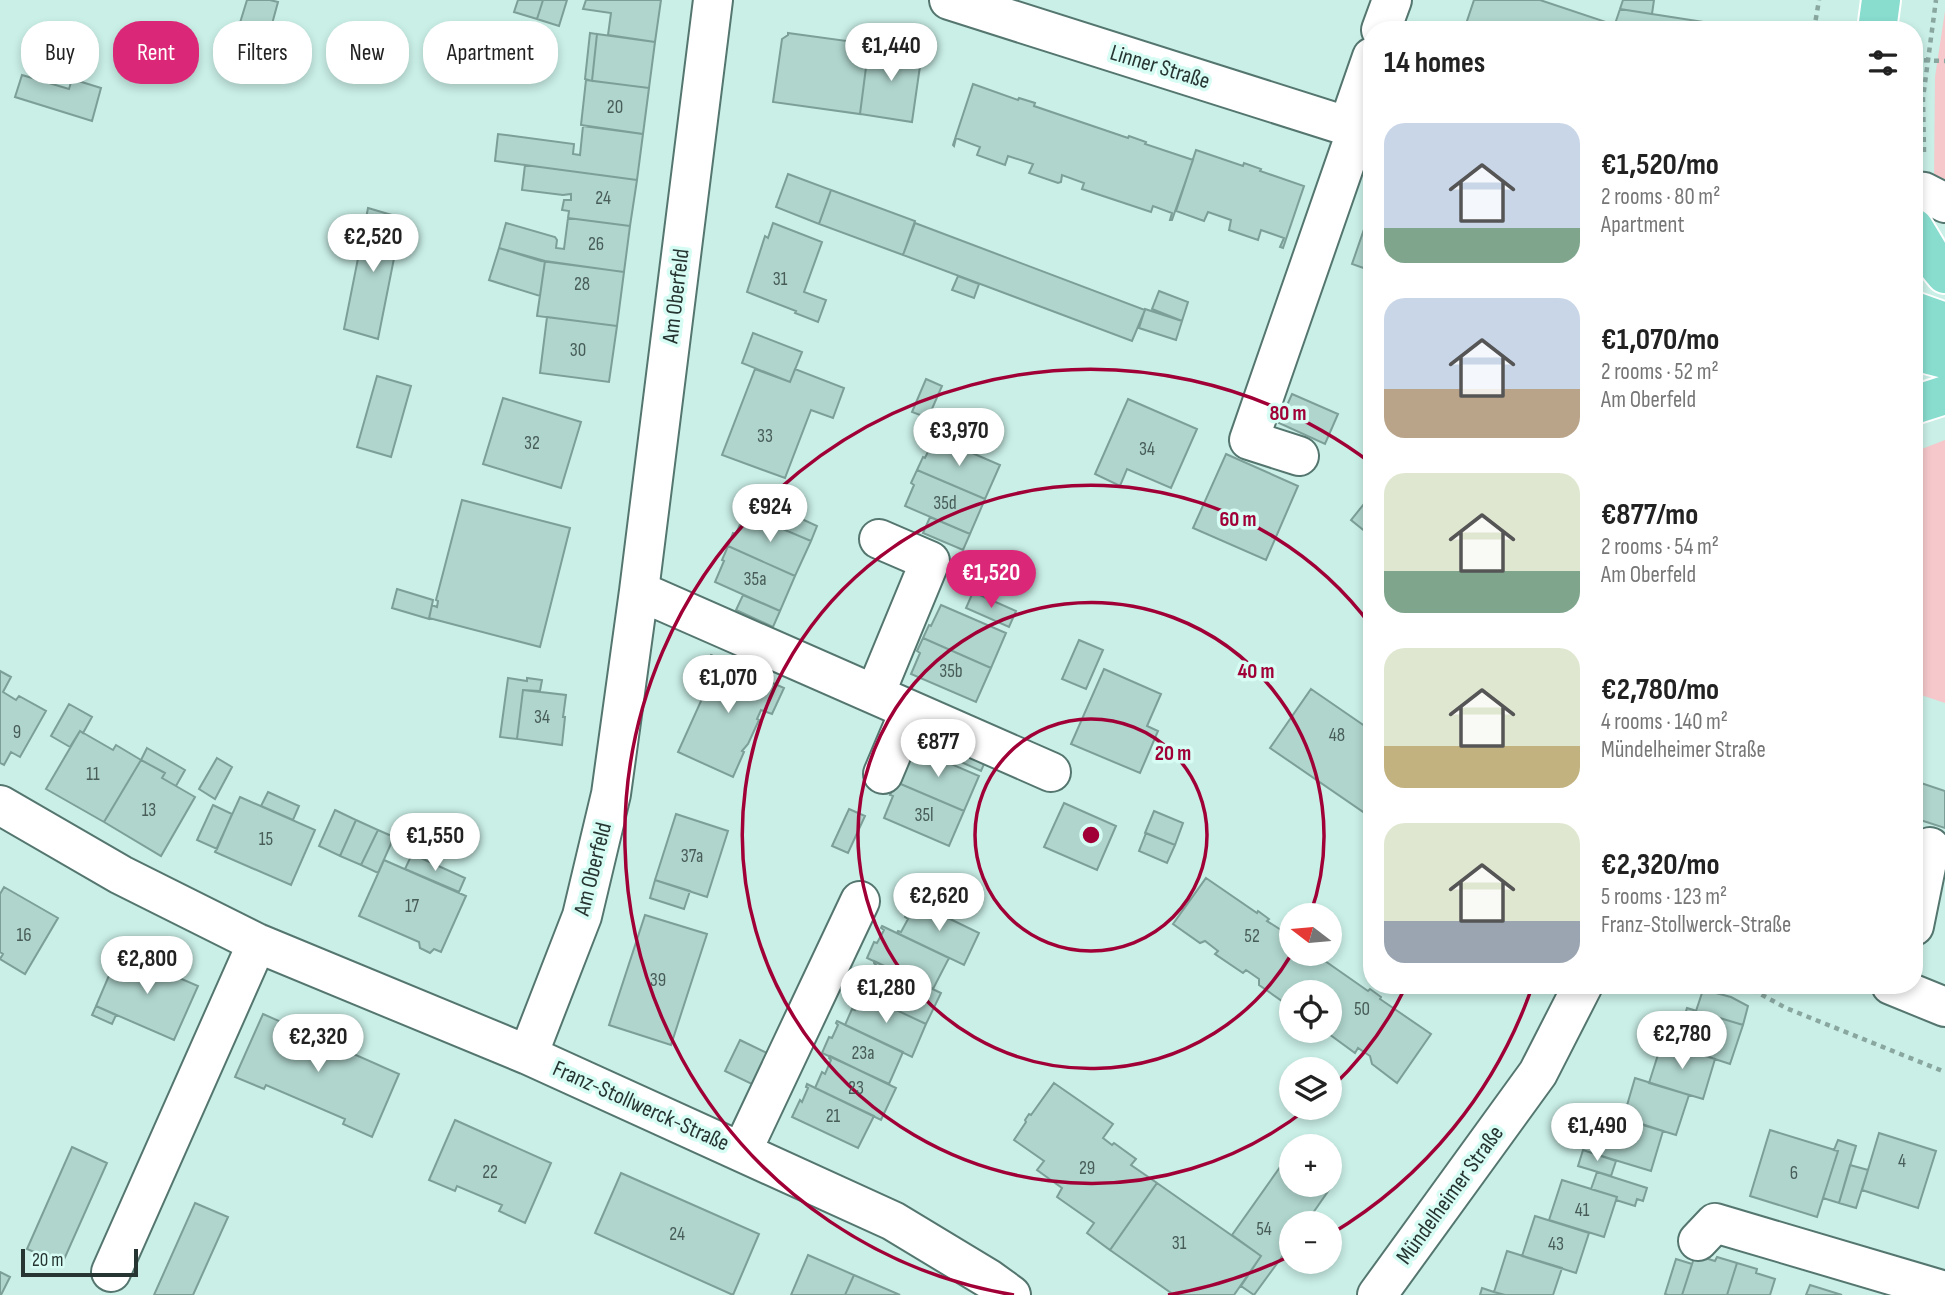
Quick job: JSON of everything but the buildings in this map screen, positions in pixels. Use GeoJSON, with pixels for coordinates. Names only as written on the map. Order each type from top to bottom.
{"type":"FeatureCollection","features":[{"type":"Feature","properties":{"kind":"main road"},"geometry":{"type":"LineString","coordinates":[[1878,21],[1881,0]]}},
{"type":"Feature","properties":{"kind":"main road"},"geometry":{"type":"LineString","coordinates":[[1923,243],[1945,274]]}},
{"type":"Feature","properties":{"kind":"main road"},"geometry":{"type":"LineString","coordinates":[[1923,314],[1945,322]]}},
{"type":"Feature","properties":{"kind":"main road"},"geometry":{"type":"LineString","coordinates":[[1923,353],[1945,359]]}},
{"type":"Feature","properties":{"kind":"main road"},"geometry":{"type":"LineString","coordinates":[[1923,402],[1945,395]]}},
{"type":"Feature","properties":{"kind":"street","name":"Am Oberfeld"},"geometry":{"type":"LineString","coordinates":[[528,1055],[582,916],[608,808],[639,591],[713,0]]}},
{"type":"Feature","properties":{"kind":"street","name":"Linner Straße"},"geometry":{"type":"LineString","coordinates":[[949,0],[1359,130]]}},
{"type":"Feature","properties":{"kind":"street"},"geometry":{"type":"LineString","coordinates":[[1384,21],[1392,0]]}},
{"type":"Feature","properties":{"kind":"street"},"geometry":{"type":"LineString","coordinates":[[1299,456],[1249,440],[1359,130],[1363,108]]}},
{"type":"Feature","properties":{"kind":"street"},"geometry":{"type":"LineString","coordinates":[[874,694],[930,561],[879,539]]}},
{"type":"Feature","properties":{"kind":"street"},"geometry":{"type":"LineString","coordinates":[[639,591],[1051,772]]}},
{"type":"Feature","properties":{"kind":"street"},"geometry":{"type":"LineString","coordinates":[[883,774],[910,710]]}},
{"type":"Feature","properties":{"kind":"street","name":"Franz-Stollwerck-Straße"},"geometry":{"type":"LineString","coordinates":[[0,805],[121,875],[257,943],[528,1055],[893,1221],[1011,1295]]}},
{"type":"Feature","properties":{"kind":"street"},"geometry":{"type":"LineString","coordinates":[[1923,882],[1930,847]]}},
{"type":"Feature","properties":{"kind":"street"},"geometry":{"type":"LineString","coordinates":[[742,1152],[860,901]]}},
{"type":"Feature","properties":{"kind":"street"},"geometry":{"type":"LineString","coordinates":[[111,1272],[257,943]]}},
{"type":"Feature","properties":{"kind":"street","name":"Mündelheimer Straße"},"geometry":{"type":"LineString","coordinates":[[1377,1295],[1538,1073],[1578,994]]}},
{"type":"Feature","properties":{"kind":"street"},"geometry":{"type":"LineString","coordinates":[[1915,994],[1945,1007]]}},
{"type":"Feature","properties":{"kind":"street"},"geometry":{"type":"LineString","coordinates":[[1698,1241],[1715,1223],[1945,1291]]}},
{"type":"Feature","properties":{"kind":"path"},"geometry":{"type":"LineString","coordinates":[[1816,21],[1819,0]]}},
{"type":"Feature","properties":{"kind":"path"},"geometry":{"type":"LineString","coordinates":[[1928,195],[1923,98],[1936,0]]}},
{"type":"Feature","properties":{"kind":"path"},"geometry":{"type":"LineString","coordinates":[[1923,60],[1945,61]]}},
{"type":"Feature","properties":{"kind":"path"},"geometry":{"type":"LineString","coordinates":[[1760,994],[1786,1008],[1945,1072]]}},
{"type":"Feature","properties":{"kind":"shaded area"},"geometry":{"type":"Polygon","coordinates":[[[1945,11],[1945,184],[1934,180],[1935,77],[1945,11]]]}},
{"type":"Feature","properties":{"kind":"shaded area"},"geometry":{"type":"Polygon","coordinates":[[[1945,440],[1945,703],[1923,696],[1923,449],[1945,440]]]}}]}
